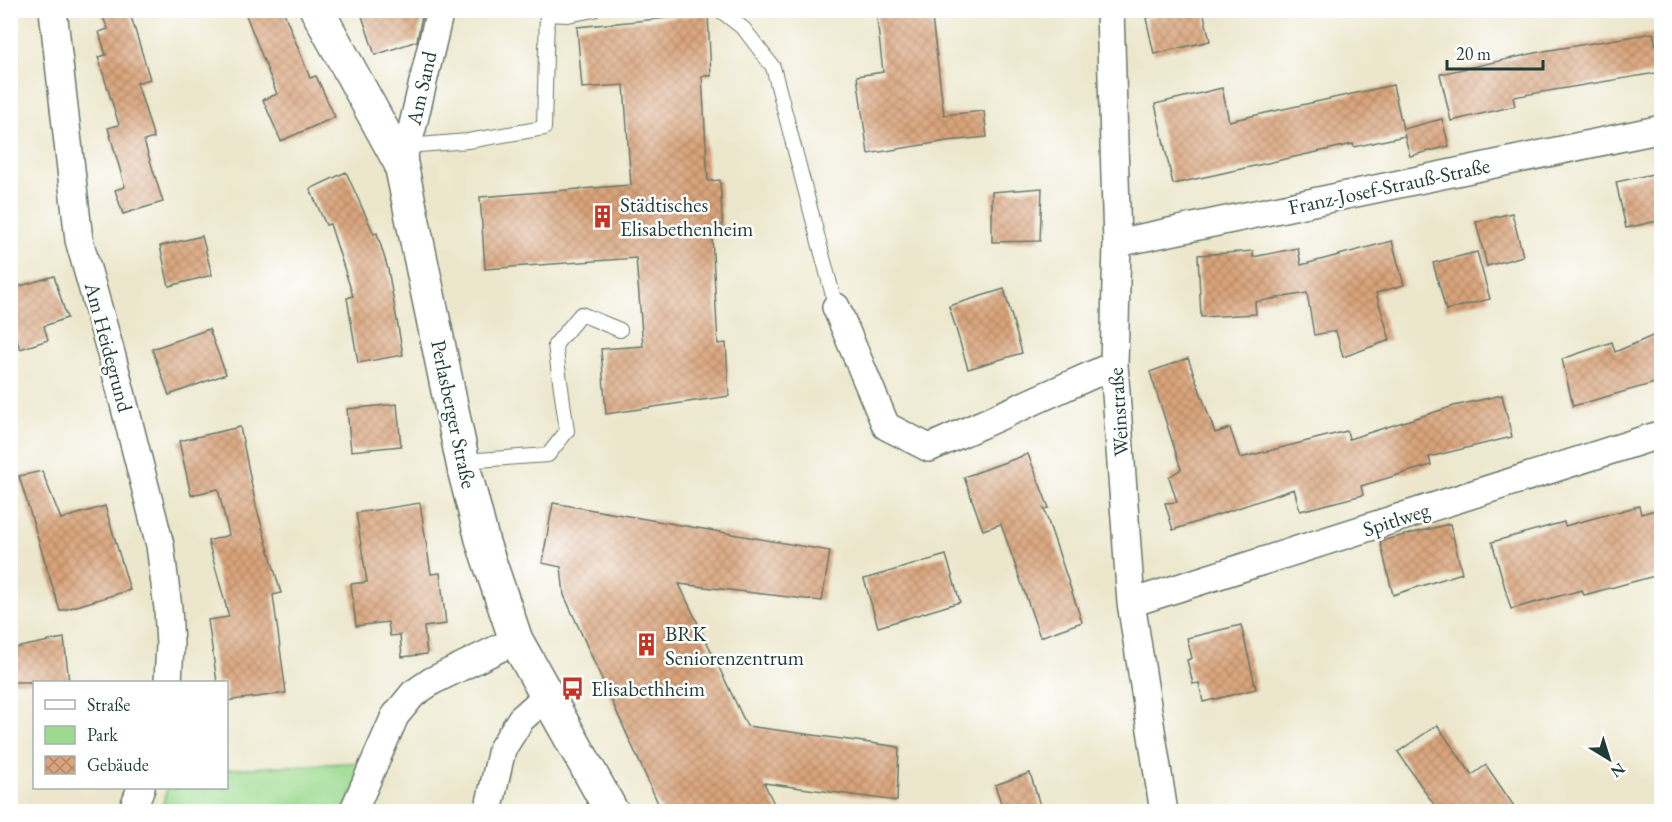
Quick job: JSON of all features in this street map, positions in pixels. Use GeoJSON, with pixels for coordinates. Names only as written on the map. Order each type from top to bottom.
{"type":"FeatureCollection","features":[{"type":"Feature","properties":{"kind":"street","name":"Am Heidegrund"},"geometry":{"type":"LineString","coordinates":[[53,10],[79,240],[112,357],[160,545],[169,618],[168,681]]}},
{"type":"Feature","properties":{"kind":"street","name":"Perlasberger Straße"},"geometry":{"type":"LineString","coordinates":[[316,10],[404,155],[465,473],[483,543],[516,640],[612,812]]}},
{"type":"Feature","properties":{"kind":"street","name":"Am Sand"},"geometry":{"type":"LineString","coordinates":[[404,155],[440,10]]}},
{"type":"Feature","properties":{"kind":"street","name":"Weinstraße"},"geometry":{"type":"LineString","coordinates":[[1110,10],[1117,243],[1114,365],[1131,603],[1164,812]]}},
{"type":"Feature","properties":{"kind":"street","name":"Franz-Josef-Strauß-Straße"},"geometry":{"type":"LineString","coordinates":[[1117,243],[1662,129]]}},
{"type":"Feature","properties":{"kind":"street"},"geometry":{"type":"LineString","coordinates":[[836,307],[886,426],[929,448],[1114,365]]}},
{"type":"Feature","properties":{"kind":"street","name":"Spitlweg"},"geometry":{"type":"LineString","coordinates":[[1131,603],[1662,434]]}},
{"type":"Feature","properties":{"kind":"street"},"geometry":{"type":"LineString","coordinates":[[353,812],[395,716],[413,694],[432,681],[516,640]]}},
{"type":"Feature","properties":{"kind":"street"},"geometry":{"type":"LineString","coordinates":[[488,812],[502,749],[521,719],[547,696]]}},
{"type":"Feature","properties":{"kind":"street"},"geometry":{"type":"LineString","coordinates":[[132,812],[141,789]]}},
{"type":"Feature","properties":{"kind":"lane"},"geometry":{"type":"LineString","coordinates":[[404,155],[544,128],[547,14],[568,15],[594,10]]}},
{"type":"Feature","properties":{"kind":"lane"},"geometry":{"type":"LineString","coordinates":[[720,10],[744,29],[773,67],[836,307]]}},
{"type":"Feature","properties":{"kind":"lane"},"geometry":{"type":"LineString","coordinates":[[463,461],[548,455],[567,431],[555,345],[581,314],[620,330]]}},
{"type":"Feature","properties":{"kind":"green space"},"geometry":{"type":"Polygon","coordinates":[[[365,762],[344,811],[161,812],[167,789],[228,789],[228,769],[365,762]]]}},
{"type":"Feature","properties":{"kind":"building"},"geometry":{"type":"Polygon","coordinates":[[[100,10],[129,10],[150,79],[137,83],[154,138],[144,141],[163,202],[123,214],[115,190],[125,187],[108,128],[119,125],[98,57],[106,55],[99,32],[108,29],[100,10]]]}},
{"type":"Feature","properties":{"kind":"building"},"geometry":{"type":"Polygon","coordinates":[[[244,10],[283,10],[310,78],[316,76],[335,117],[281,141],[263,100],[277,94],[244,10]]]}},
{"type":"Feature","properties":{"kind":"building"},"geometry":{"type":"Polygon","coordinates":[[[360,10],[420,10],[422,16],[417,41],[375,55],[360,10]]]}},
{"type":"Feature","properties":{"kind":"building"},"geometry":{"type":"Polygon","coordinates":[[[876,10],[931,10],[944,115],[984,111],[987,137],[868,154],[857,76],[883,72],[876,10]]]}},
{"type":"Feature","properties":{"kind":"building"},"geometry":{"type":"Polygon","coordinates":[[[1178,10],[1203,10],[1210,41],[1154,54],[1146,18],[1178,10]]]}},
{"type":"Feature","properties":{"kind":"building","name":"Städtisches Elisabethenheim"},"geometry":{"type":"Polygon","coordinates":[[[708,14],[711,76],[702,76],[708,181],[720,180],[723,235],[712,236],[718,344],[726,343],[729,396],[606,414],[601,349],[643,346],[636,258],[485,269],[480,197],[631,185],[624,85],[582,88],[577,27],[708,14]]]}},
{"type":"Feature","properties":{"kind":"building"},"geometry":{"type":"Polygon","coordinates":[[[1653,33],[1662,72],[1513,97],[1515,106],[1451,121],[1440,74],[1544,51],[1653,33]]]}},
{"type":"Feature","properties":{"kind":"building"},"geometry":{"type":"Polygon","coordinates":[[[1393,85],[1403,129],[1442,119],[1449,146],[1410,156],[1405,136],[1354,147],[1353,144],[1173,184],[1155,104],[1222,88],[1229,121],[1393,85]]]}},
{"type":"Feature","properties":{"kind":"building"},"geometry":{"type":"Polygon","coordinates":[[[346,172],[374,234],[377,233],[388,269],[403,355],[358,363],[347,298],[353,296],[330,224],[326,225],[310,189],[346,172]]]}},
{"type":"Feature","properties":{"kind":"building"},"geometry":{"type":"Polygon","coordinates":[[[1662,172],[1662,220],[1626,228],[1616,182],[1662,172]]]}},
{"type":"Feature","properties":{"kind":"building"},"geometry":{"type":"Polygon","coordinates":[[[1042,188],[1040,241],[992,242],[992,192],[1042,188]]]}},
{"type":"Feature","properties":{"kind":"building"},"geometry":{"type":"Polygon","coordinates":[[[1512,213],[1523,256],[1487,266],[1476,222],[1512,213]]]}},
{"type":"Feature","properties":{"kind":"building"},"geometry":{"type":"Polygon","coordinates":[[[202,236],[212,275],[169,286],[160,246],[202,236]]]}},
{"type":"Feature","properties":{"kind":"building"},"geometry":{"type":"Polygon","coordinates":[[[1392,241],[1404,285],[1376,293],[1390,340],[1343,357],[1336,331],[1314,335],[1307,293],[1255,302],[1256,314],[1201,317],[1198,255],[1253,251],[1253,257],[1298,248],[1301,265],[1392,241]]]}},
{"type":"Feature","properties":{"kind":"building"},"geometry":{"type":"Polygon","coordinates":[[[1477,252],[1490,299],[1446,310],[1433,263],[1477,252]]]}},
{"type":"Feature","properties":{"kind":"building"},"geometry":{"type":"Polygon","coordinates":[[[54,276],[67,318],[44,326],[48,340],[20,349],[10,318],[10,289],[54,276]]]}},
{"type":"Feature","properties":{"kind":"building"},"geometry":{"type":"Polygon","coordinates":[[[1004,289],[1022,353],[968,369],[949,306],[1004,289]]]}},
{"type":"Feature","properties":{"kind":"building"},"geometry":{"type":"Polygon","coordinates":[[[209,329],[226,374],[169,395],[152,349],[209,329]]]}},
{"type":"Feature","properties":{"kind":"building"},"geometry":{"type":"Polygon","coordinates":[[[1662,332],[1662,381],[1573,406],[1562,359],[1612,342],[1615,352],[1662,332]]]}},
{"type":"Feature","properties":{"kind":"building"},"geometry":{"type":"Polygon","coordinates":[[[1188,358],[1215,433],[1230,428],[1240,458],[1347,431],[1349,439],[1454,406],[1502,395],[1512,437],[1429,457],[1431,465],[1361,486],[1363,495],[1300,511],[1294,489],[1173,530],[1165,503],[1177,502],[1169,477],[1181,469],[1150,372],[1188,358]]]}},
{"type":"Feature","properties":{"kind":"building"},"geometry":{"type":"Polygon","coordinates":[[[397,404],[401,446],[351,451],[347,409],[397,404]]]}},
{"type":"Feature","properties":{"kind":"building"},"geometry":{"type":"Polygon","coordinates":[[[240,427],[256,506],[281,593],[273,595],[286,693],[228,701],[228,681],[217,681],[208,620],[229,617],[208,541],[229,535],[218,489],[191,495],[179,441],[240,427]]]}},
{"type":"Feature","properties":{"kind":"building"},"geometry":{"type":"Polygon","coordinates":[[[1028,454],[1049,508],[1044,509],[1082,622],[1040,637],[1001,524],[983,530],[964,477],[1028,454]]]}},
{"type":"Feature","properties":{"kind":"building"},"geometry":{"type":"Polygon","coordinates":[[[42,471],[61,519],[105,506],[130,590],[60,611],[19,476],[42,471]]]}},
{"type":"Feature","properties":{"kind":"building"},"geometry":{"type":"Polygon","coordinates":[[[420,503],[431,574],[440,573],[446,624],[424,627],[427,654],[402,657],[400,635],[390,636],[388,622],[356,626],[351,584],[367,582],[356,513],[420,503]]]}},
{"type":"Feature","properties":{"kind":"building","name":"BRK Seniorenzentrum"},"geometry":{"type":"Polygon","coordinates":[[[553,503],[830,551],[822,601],[679,584],[747,726],[899,747],[897,801],[764,783],[778,812],[662,812],[564,595],[561,567],[542,563],[553,503]]]}},
{"type":"Feature","properties":{"kind":"building"},"geometry":{"type":"Polygon","coordinates":[[[1639,506],[1641,514],[1662,508],[1662,574],[1584,595],[1582,590],[1511,609],[1492,542],[1564,522],[1565,526],[1639,506]]]}},
{"type":"Feature","properties":{"kind":"building"},"geometry":{"type":"Polygon","coordinates":[[[1450,524],[1462,573],[1393,595],[1380,541],[1450,524]]]}},
{"type":"Feature","properties":{"kind":"building"},"geometry":{"type":"Polygon","coordinates":[[[946,555],[960,602],[878,627],[864,579],[946,555]]]}},
{"type":"Feature","properties":{"kind":"building"},"geometry":{"type":"Polygon","coordinates":[[[1241,625],[1256,689],[1203,702],[1199,683],[1193,684],[1187,660],[1192,658],[1187,638],[1241,625]]]}},
{"type":"Feature","properties":{"kind":"building"},"geometry":{"type":"Polygon","coordinates":[[[64,638],[69,681],[10,682],[10,649],[64,638]]]}},
{"type":"Feature","properties":{"kind":"building"},"geometry":{"type":"Polygon","coordinates":[[[1437,725],[1472,775],[1486,765],[1518,812],[1439,812],[1398,752],[1437,725]]]}},
{"type":"Feature","properties":{"kind":"building"},"geometry":{"type":"Polygon","coordinates":[[[1030,773],[1042,812],[1004,812],[995,785],[1030,773]]]}},
{"type":"Feature","properties":{"kind":"place","name":"Städtisches Elisabethenheim"},"geometry":{"type":"Point","coordinates":[602,216]}},
{"type":"Feature","properties":{"kind":"place","name":"BRK Seniorenzentrum"},"geometry":{"type":"Point","coordinates":[647,645]}},
{"type":"Feature","properties":{"kind":"place","name":"Elisabethheim"},"geometry":{"type":"Point","coordinates":[573,688]}}]}
